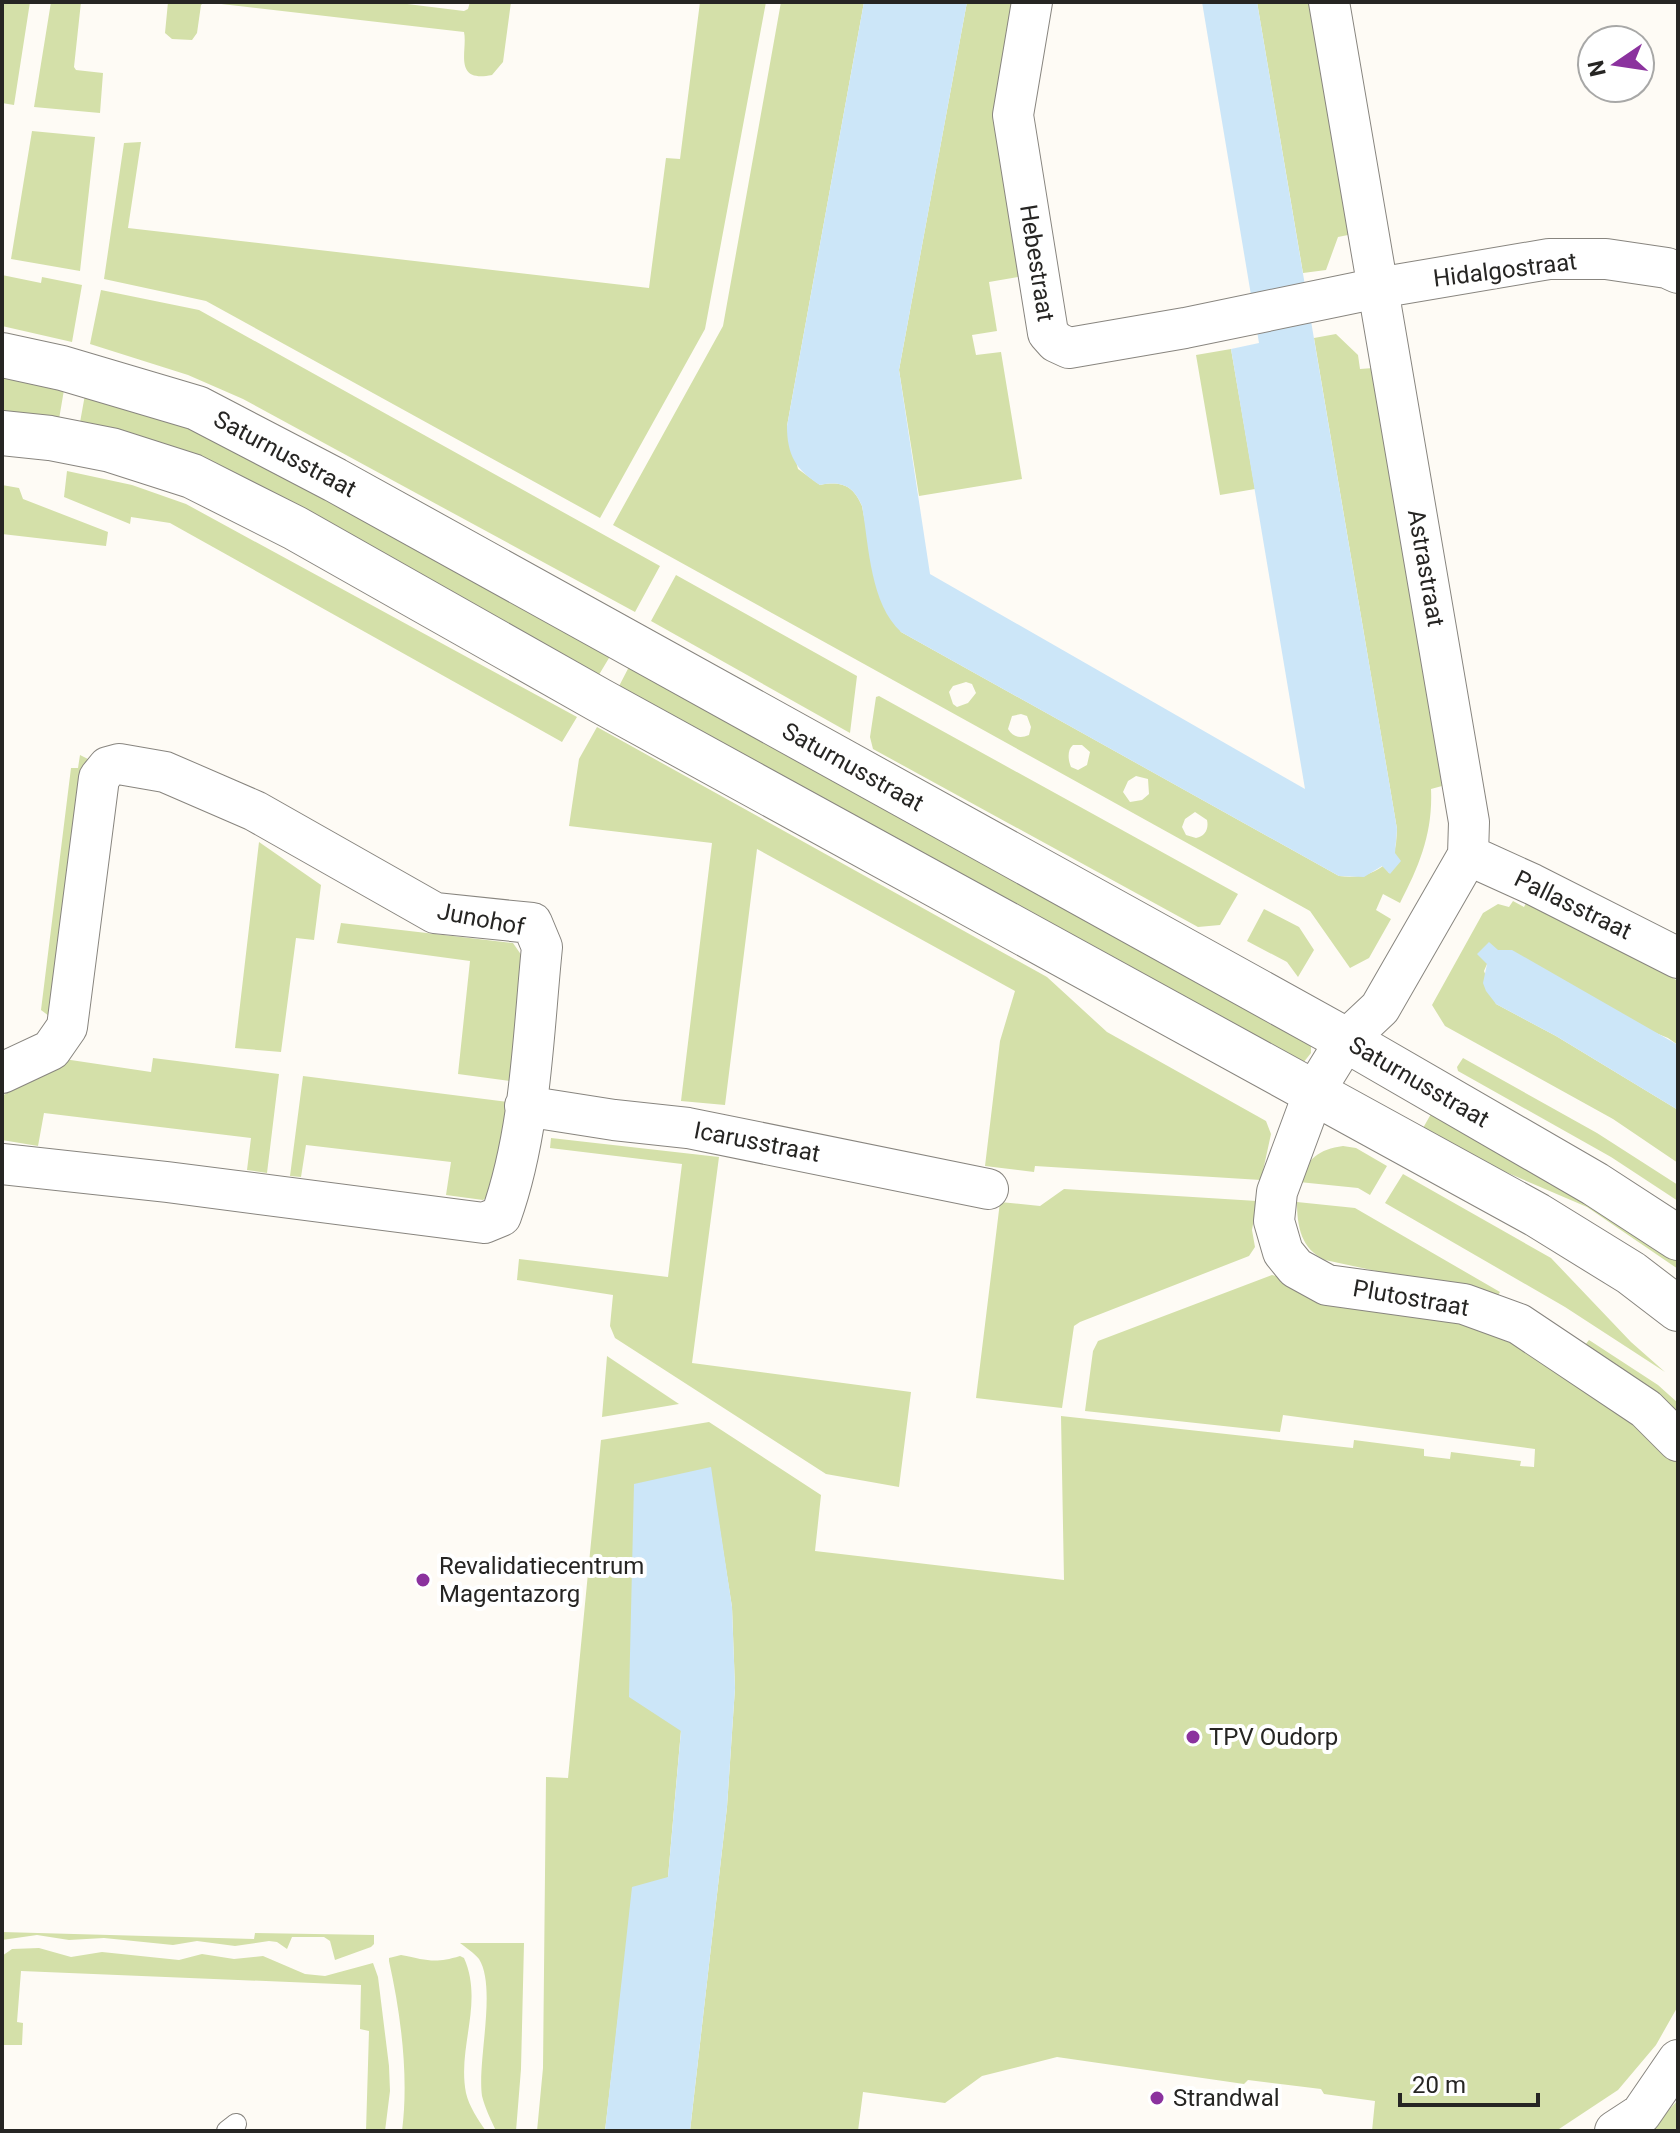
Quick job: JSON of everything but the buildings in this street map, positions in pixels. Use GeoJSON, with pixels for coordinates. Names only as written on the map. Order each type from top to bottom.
{"type":"FeatureCollection","features":[{"type":"Feature","properties":{"kind":"street","name":"Hebestraat"},"geometry":{"type":"LineString","coordinates":[[1032,2],[1013,115],[1048,333],[1056,342],[1069,348],[1378,288]]}},
{"type":"Feature","properties":{"kind":"street","name":"Astrastraat"},"geometry":{"type":"LineString","coordinates":[[1329,2],[1469,822],[1468,855]]}},
{"type":"Feature","properties":{"kind":"street","name":"Hidalgostraat"},"geometry":{"type":"LineString","coordinates":[[1378,288],[1549,259],[1606,259],[1667,268],[1678,273]]}},
{"type":"Feature","properties":{"kind":"street","name":"Saturnusstraat"},"geometry":{"type":"LineString","coordinates":[[2,355],[62,368],[197,408],[335,480],[1346,1040],[1595,1184],[1678,1238]]}},
{"type":"Feature","properties":{"kind":"street"},"geometry":{"type":"LineString","coordinates":[[2,433],[50,438],[111,450],[192,476],[295,528],[599,700],[1537,1215],[1631,1273],[1678,1309]]}},
{"type":"Feature","properties":{"kind":"street","name":"Junohof"},"geometry":{"type":"LineString","coordinates":[[2,1073],[51,1050],[67,1027],[99,778],[108,767],[119,764],[165,772],[255,811],[435,913],[532,923],[542,947],[525,1106],[513,1183],[501,1216],[484,1223],[2,1164]]}},
{"type":"Feature","properties":{"kind":"street","name":"Pallasstraat"},"geometry":{"type":"LineString","coordinates":[[1468,855],[1678,958]]}},
{"type":"Feature","properties":{"kind":"street"},"geometry":{"type":"LineString","coordinates":[[1314,1092],[1346,1040],[1380,1008],[1468,855]]}},
{"type":"Feature","properties":{"kind":"street","name":"Plutostraat"},"geometry":{"type":"LineString","coordinates":[[1314,1092],[1277,1192],[1274,1221],[1283,1252],[1296,1268],[1327,1285],[1464,1304],[1519,1324],[1646,1409],[1678,1441]]}},
{"type":"Feature","properties":{"kind":"street","name":"Icarusstraat"},"geometry":{"type":"LineString","coordinates":[[525,1106],[688,1128],[988,1189]]}},
{"type":"Feature","properties":{"kind":"street"},"geometry":{"type":"LineString","coordinates":[[1615,2131],[1641,2114],[1678,2060]]}},
{"type":"Feature","properties":{"kind":"green space"},"geometry":{"type":"Polygon","coordinates":[[[2,2],[30,2],[14,105],[2,103],[2,2]]]}},
{"type":"Feature","properties":{"kind":"green space"},"geometry":{"type":"Polygon","coordinates":[[[51,2],[81,2],[74,67],[76,70],[103,73],[100,113],[34,107],[51,2]]]}},
{"type":"Feature","properties":{"kind":"green space"},"geometry":{"type":"Polygon","coordinates":[[[168,2],[204,2],[197,33],[192,40],[172,39],[165,33],[168,2]]]}},
{"type":"Feature","properties":{"kind":"green space"},"geometry":{"type":"Polygon","coordinates":[[[204,2],[391,2],[464,11],[470,2],[511,2],[503,62],[492,75],[479,76],[471,74],[464,63],[464,32],[204,2]]]}},
{"type":"Feature","properties":{"kind":"green space"},"geometry":{"type":"Polygon","coordinates":[[[700,2],[766,2],[705,329],[600,518],[206,301],[104,279],[124,143],[141,142],[128,228],[649,288],[666,158],[680,159],[700,2]]]}},
{"type":"Feature","properties":{"kind":"green space"},"geometry":{"type":"Polygon","coordinates":[[[781,2],[864,2],[787,426],[798,469],[820,485],[846,486],[855,493],[862,506],[877,585],[901,632],[1345,877],[1367,874],[1383,866],[1389,873],[1397,829],[1314,338],[1336,334],[1358,355],[1360,369],[1373,368],[1442,786],[1431,789],[1430,820],[1424,848],[1400,903],[1383,894],[1376,910],[1391,919],[1369,958],[1350,968],[1310,911],[613,525],[723,326],[781,2]],[[966,682],[953,686],[949,692],[957,707],[968,703],[976,693],[972,684],[966,682]],[[1012,716],[1010,732],[1020,737],[1029,735],[1031,727],[1027,716],[1012,716]],[[1082,745],[1071,747],[1071,767],[1078,770],[1087,765],[1090,752],[1082,745]],[[1136,776],[1128,781],[1123,792],[1130,802],[1142,800],[1149,794],[1148,779],[1136,776]],[[1195,812],[1185,819],[1182,827],[1186,835],[1196,838],[1206,832],[1207,820],[1195,812]]]}},
{"type":"Feature","properties":{"kind":"green space"},"geometry":{"type":"Polygon","coordinates":[[[967,2],[1015,2],[1023,276],[989,282],[997,331],[972,335],[976,355],[1001,352],[1022,479],[919,496],[899,370],[967,2]]]}},
{"type":"Feature","properties":{"kind":"green space"},"geometry":{"type":"Polygon","coordinates":[[[1257,2],[1311,2],[1347,212],[1348,235],[1338,237],[1326,270],[1303,273],[1257,2]]]}},
{"type":"Feature","properties":{"kind":"green space"},"geometry":{"type":"Polygon","coordinates":[[[32,131],[95,137],[80,271],[11,259],[32,131]]]}},
{"type":"Feature","properties":{"kind":"green space"},"geometry":{"type":"Polygon","coordinates":[[[2,275],[41,283],[42,277],[82,285],[72,342],[2,326],[2,275]]]}},
{"type":"Feature","properties":{"kind":"green space"},"geometry":{"type":"Polygon","coordinates":[[[101,290],[199,310],[660,566],[635,612],[243,399],[188,375],[90,344],[101,290]]]}},
{"type":"Feature","properties":{"kind":"green space"},"geometry":{"type":"Polygon","coordinates":[[[1231,349],[1255,489],[1220,495],[1196,355],[1231,349]]]}},
{"type":"Feature","properties":{"kind":"green space"},"geometry":{"type":"Polygon","coordinates":[[[2,370],[65,384],[58,425],[2,418],[2,370]]]}},
{"type":"Feature","properties":{"kind":"green space"},"geometry":{"type":"Polygon","coordinates":[[[86,389],[178,420],[612,653],[597,678],[79,428],[86,389]]]}},
{"type":"Feature","properties":{"kind":"green space"},"geometry":{"type":"Polygon","coordinates":[[[67,471],[132,485],[186,504],[577,717],[562,742],[170,523],[131,517],[130,524],[64,497],[67,471]]]}},
{"type":"Feature","properties":{"kind":"green space"},"geometry":{"type":"Polygon","coordinates":[[[2,485],[19,488],[23,499],[108,532],[106,546],[2,534],[2,485]]]}},
{"type":"Feature","properties":{"kind":"green space"},"geometry":{"type":"Polygon","coordinates":[[[676,575],[857,676],[850,733],[651,621],[676,575]]]}},
{"type":"Feature","properties":{"kind":"green space"},"geometry":{"type":"Polygon","coordinates":[[[631,663],[1311,1044],[1311,1053],[1303,1063],[617,690],[631,663]]]}},
{"type":"Feature","properties":{"kind":"green space"},"geometry":{"type":"Polygon","coordinates":[[[876,697],[1238,894],[1220,925],[1198,927],[873,749],[870,737],[876,697]]]}},
{"type":"Feature","properties":{"kind":"green space"},"geometry":{"type":"Polygon","coordinates":[[[597,727],[1047,977],[1107,1032],[1266,1121],[1271,1134],[1261,1180],[1035,1166],[1034,1172],[985,1166],[1000,1041],[1015,991],[757,849],[725,1105],[681,1101],[712,843],[569,826],[579,759],[597,727]]]}},
{"type":"Feature","properties":{"kind":"green space"},"geometry":{"type":"Polygon","coordinates":[[[80,755],[92,761],[49,1016],[41,1010],[71,768],[78,768],[80,755]]]}},
{"type":"Feature","properties":{"kind":"green space"},"geometry":{"type":"Polygon","coordinates":[[[259,842],[321,885],[314,940],[296,938],[281,1052],[235,1048],[259,842]]]}},
{"type":"Feature","properties":{"kind":"green space"},"geometry":{"type":"Polygon","coordinates":[[[1530,895],[1678,981],[1678,1045],[1668,1038],[1487,964],[1484,971],[1496,1004],[1556,1036],[1678,1110],[1678,1163],[1613,1119],[1445,1026],[1432,1005],[1483,913],[1498,904],[1509,907],[1513,901],[1524,907],[1530,895]]]}},
{"type":"Feature","properties":{"kind":"green space"},"geometry":{"type":"Polygon","coordinates":[[[1264,909],[1299,927],[1314,950],[1298,977],[1287,962],[1247,941],[1264,909]]]}},
{"type":"Feature","properties":{"kind":"green space"},"geometry":{"type":"Polygon","coordinates":[[[341,923],[513,943],[524,959],[510,1081],[458,1074],[470,961],[337,943],[341,923]]]}},
{"type":"Feature","properties":{"kind":"green space"},"geometry":{"type":"Polygon","coordinates":[[[153,1058],[279,1074],[267,1173],[247,1170],[251,1138],[44,1113],[38,1146],[2,1140],[2,1096],[64,1059],[151,1072],[153,1058]]]}},
{"type":"Feature","properties":{"kind":"green space"},"geometry":{"type":"Polygon","coordinates":[[[1463,1058],[1597,1133],[1678,1185],[1678,1201],[1611,1157],[1458,1071],[1463,1058]]]}},
{"type":"Feature","properties":{"kind":"green space"},"geometry":{"type":"Polygon","coordinates":[[[303,1076],[508,1102],[496,1190],[483,1200],[446,1195],[451,1162],[306,1145],[301,1177],[290,1176],[303,1076]]]}},
{"type":"Feature","properties":{"kind":"green space"},"geometry":{"type":"Polygon","coordinates":[[[1435,1107],[1678,1252],[1678,1269],[1587,1207],[1419,1135],[1435,1107]]]}},
{"type":"Feature","properties":{"kind":"green space"},"geometry":{"type":"Polygon","coordinates":[[[551,1138],[719,1157],[692,1363],[911,1392],[899,1487],[826,1474],[615,1338],[610,1326],[613,1295],[517,1280],[519,1259],[668,1277],[682,1164],[550,1148],[551,1138]]]}},
{"type":"Feature","properties":{"kind":"green space"},"geometry":{"type":"Polygon","coordinates":[[[1343,1146],[1356,1148],[1387,1166],[1370,1195],[1358,1188],[1299,1182],[1315,1156],[1343,1146]]]}},
{"type":"Feature","properties":{"kind":"green space"},"geometry":{"type":"Polygon","coordinates":[[[1403,1174],[1551,1258],[1631,1342],[1665,1372],[1565,1307],[1385,1203],[1403,1174]]]}},
{"type":"Feature","properties":{"kind":"green space"},"geometry":{"type":"Polygon","coordinates":[[[1064,1189],[1257,1201],[1252,1230],[1255,1247],[1249,1256],[1074,1326],[1062,1408],[976,1398],[1000,1202],[1040,1206],[1064,1189]]]}},
{"type":"Feature","properties":{"kind":"green space"},"geometry":{"type":"Polygon","coordinates":[[[1297,1202],[1355,1208],[1500,1292],[1497,1297],[1325,1260],[1310,1250],[1302,1236],[1297,1202]]]}},
{"type":"Feature","properties":{"kind":"green space"},"geometry":{"type":"Polygon","coordinates":[[[1272,1275],[1513,1340],[1639,1426],[1678,1464],[1678,2006],[1656,2045],[1618,2090],[1556,2131],[1372,2131],[1375,2101],[1324,2094],[1321,2089],[1248,2080],[1244,2084],[1057,2057],[982,2076],[945,2103],[863,2092],[858,2131],[690,2131],[727,1807],[735,1688],[732,1607],[710,1467],[668,1877],[622,1984],[605,2131],[537,2131],[543,2068],[546,1777],[568,1778],[601,1440],[709,1422],[821,1495],[815,1551],[1064,1580],[1061,1416],[1353,1448],[1354,1440],[1424,1449],[1424,1456],[1450,1459],[1451,1452],[1521,1461],[1520,1466],[1534,1467],[1535,1449],[1283,1415],[1280,1432],[1085,1411],[1093,1351],[1098,1341],[1272,1275]]]}},
{"type":"Feature","properties":{"kind":"green space"},"geometry":{"type":"Polygon","coordinates":[[[1589,1340],[1658,1385],[1678,1403],[1678,1416],[1585,1345],[1589,1340]]]}},
{"type":"Feature","properties":{"kind":"green space"},"geometry":{"type":"Polygon","coordinates":[[[607,1356],[679,1404],[602,1417],[607,1356]]]}},
{"type":"Feature","properties":{"kind":"green space"},"geometry":{"type":"Polygon","coordinates":[[[2,1932],[254,1939],[255,1933],[374,1935],[374,1944],[335,1960],[330,1941],[324,1937],[292,1937],[287,1949],[269,1941],[235,1946],[197,1941],[173,1945],[104,1938],[69,1940],[37,1935],[2,1940],[2,1932]]]}},
{"type":"Feature","properties":{"kind":"green space"},"geometry":{"type":"Polygon","coordinates":[[[460,1943],[524,1943],[516,2131],[496,2131],[483,2100],[481,2081],[487,2006],[484,1972],[479,1959],[460,1943]]]}},
{"type":"Feature","properties":{"kind":"green space"},"geometry":{"type":"Polygon","coordinates":[[[39,1948],[71,1957],[102,1952],[179,1960],[202,1954],[234,1959],[263,1956],[305,1974],[325,1976],[373,1963],[378,1977],[389,2066],[390,2091],[385,2131],[366,2131],[369,2031],[360,2029],[361,1985],[21,1971],[17,2022],[23,2023],[22,2045],[2,2045],[2,1956],[12,1949],[39,1948]]]}},
{"type":"Feature","properties":{"kind":"green space"},"geometry":{"type":"Polygon","coordinates":[[[401,1955],[430,1960],[464,1958],[471,1992],[464,2076],[466,2093],[486,2131],[402,2131],[405,2089],[403,2046],[389,1961],[389,1958],[401,1955]]]}},
{"type":"Feature","properties":{"kind":"green space"},"geometry":{"type":"Polygon","coordinates":[[[1678,2100],[1678,2131],[1649,2131],[1678,2100]]]}},
{"type":"Feature","properties":{"kind":"water"},"geometry":{"type":"Polygon","coordinates":[[[864,2],[967,2],[899,370],[930,574],[1305,789],[1231,349],[1259,343],[1202,2],[1257,2],[1397,829],[1395,853],[1401,861],[1390,874],[1382,866],[1364,877],[1339,876],[901,632],[883,606],[877,590],[862,506],[855,493],[846,486],[820,485],[794,461],[787,426],[864,2]]]}},
{"type":"Feature","properties":{"kind":"water"},"geometry":{"type":"Polygon","coordinates":[[[1489,942],[1498,950],[1512,950],[1678,1045],[1678,1110],[1556,1036],[1496,1004],[1483,983],[1487,964],[1477,954],[1489,942]]]}},
{"type":"Feature","properties":{"kind":"water"},"geometry":{"type":"Polygon","coordinates":[[[711,1467],[732,1607],[735,1688],[727,1807],[690,2131],[605,2131],[632,1887],[668,1877],[681,1731],[629,1697],[634,1484],[711,1467]]]}},
{"type":"Feature","properties":{"kind":"place","name":"Revalidatiecentrum Magentazorg"},"geometry":{"type":"Point","coordinates":[423,1580]}},
{"type":"Feature","properties":{"kind":"place","name":"TPV Oudorp"},"geometry":{"type":"Point","coordinates":[1193,1737]}},
{"type":"Feature","properties":{"kind":"place","name":"Strandwal"},"geometry":{"type":"Point","coordinates":[1157,2098]}}]}
